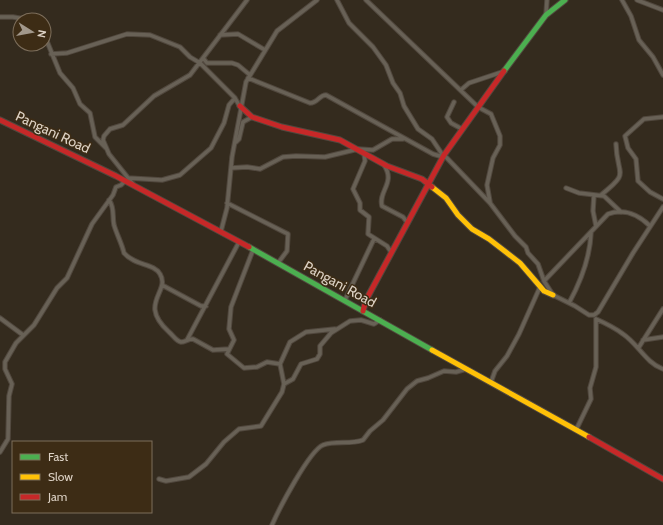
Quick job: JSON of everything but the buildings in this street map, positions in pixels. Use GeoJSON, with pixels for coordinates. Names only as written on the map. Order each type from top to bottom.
{"type":"FeatureCollection","features":[{"type":"Feature","properties":{"kind":"main road"},"geometry":{"type":"LineString","coordinates":[[363,311],[366,300],[427,184],[444,156],[462,129],[546,15],[565,0]]}},
{"type":"Feature","properties":{"kind":"main road"},"geometry":{"type":"LineString","coordinates":[[240,106],[252,117],[282,127],[315,133],[340,140],[361,150],[384,164],[417,176],[446,198],[458,215],[472,229],[489,239],[520,264],[540,287],[548,294],[553,295]]}},
{"type":"Feature","properties":{"kind":"main road","name":"Pangani Road"},"geometry":{"type":"LineString","coordinates":[[0,120],[126,180],[221,231],[252,250],[345,300],[663,479]]}},
{"type":"Feature","properties":{"kind":"street"},"geometry":{"type":"LineString","coordinates":[[126,180],[107,149],[103,138],[108,131],[121,126],[154,96],[190,75],[247,0]]}},
{"type":"Feature","properties":{"kind":"street"},"geometry":{"type":"LineString","coordinates":[[221,231],[227,203],[240,106],[249,76],[277,31],[317,0]]}},
{"type":"Feature","properties":{"kind":"street"},"geometry":{"type":"LineString","coordinates":[[337,0],[349,23],[373,47],[385,63],[393,83],[400,93],[405,109],[418,129],[432,139],[444,156],[490,203],[538,264],[544,281],[553,295],[623,333],[639,347],[651,363],[663,369]]}},
{"type":"Feature","properties":{"kind":"street"},"geometry":{"type":"LineString","coordinates":[[366,0],[462,89],[478,107],[491,114],[500,136],[500,145],[493,158],[487,185],[490,203]]}},
{"type":"Feature","properties":{"kind":"street"},"geometry":{"type":"LineString","coordinates":[[546,0],[546,15]]}},
{"type":"Feature","properties":{"kind":"street"},"geometry":{"type":"LineString","coordinates":[[622,0],[631,16],[639,40],[653,57],[663,75]]}},
{"type":"Feature","properties":{"kind":"street"},"geometry":{"type":"LineString","coordinates":[[637,0],[663,10]]}},
{"type":"Feature","properties":{"kind":"street"},"geometry":{"type":"LineString","coordinates":[[0,17],[12,17]]}},
{"type":"Feature","properties":{"kind":"street"},"geometry":{"type":"LineString","coordinates":[[107,149],[95,137],[90,113],[80,104],[73,88],[60,73],[51,54],[67,53],[127,34],[144,34],[167,43],[177,44],[190,57],[200,62],[235,98],[240,106]]}},
{"type":"Feature","properties":{"kind":"street"},"geometry":{"type":"LineString","coordinates":[[220,36],[238,34],[265,50]]}},
{"type":"Feature","properties":{"kind":"street"},"geometry":{"type":"LineString","coordinates":[[203,58],[207,63],[224,62],[236,64],[249,76],[310,103],[315,102],[322,96],[326,95],[433,154],[444,156]]}},
{"type":"Feature","properties":{"kind":"street"},"geometry":{"type":"LineString","coordinates":[[462,89],[469,83],[506,71]]}},
{"type":"Feature","properties":{"kind":"street"},"geometry":{"type":"LineString","coordinates":[[0,452],[9,437],[9,396],[12,384],[5,369],[5,362],[23,335],[34,325],[56,289],[67,278],[92,224],[109,200],[116,187],[121,185],[126,180],[162,180],[180,175],[211,148],[224,123],[228,108],[235,98]]}},
{"type":"Feature","properties":{"kind":"street"},"geometry":{"type":"LineString","coordinates":[[454,102],[447,116],[451,123],[462,129]]}},
{"type":"Feature","properties":{"kind":"street"},"geometry":{"type":"LineString","coordinates":[[235,143],[239,138],[243,122],[252,117]]}},
{"type":"Feature","properties":{"kind":"street"},"geometry":{"type":"LineString","coordinates":[[663,117],[644,119],[627,133],[625,139],[636,159],[638,181],[650,192],[663,199]]}},
{"type":"Feature","properties":{"kind":"street"},"geometry":{"type":"LineString","coordinates":[[231,168],[247,167],[260,169],[283,157],[328,157],[361,150],[376,150],[392,139],[404,139]]}},
{"type":"Feature","properties":{"kind":"street"},"geometry":{"type":"LineString","coordinates":[[602,195],[620,178],[622,173],[616,158],[616,144]]}},
{"type":"Feature","properties":{"kind":"street"},"geometry":{"type":"LineString","coordinates":[[361,150],[365,161],[353,189],[360,203],[360,210],[369,217],[368,233],[374,239],[390,249],[391,253]]}},
{"type":"Feature","properties":{"kind":"street"},"geometry":{"type":"LineString","coordinates":[[384,164],[388,170],[389,180],[382,199],[382,206],[403,217],[407,222]]}},
{"type":"Feature","properties":{"kind":"street"},"geometry":{"type":"LineString","coordinates":[[566,188],[579,193],[587,192],[594,195],[602,195],[621,212]]}},
{"type":"Feature","properties":{"kind":"street"},"geometry":{"type":"LineString","coordinates":[[594,195],[593,211],[596,226]]}},
{"type":"Feature","properties":{"kind":"street"},"geometry":{"type":"LineString","coordinates":[[109,200],[113,206],[114,224],[123,246],[124,253],[138,264],[156,270],[162,278],[162,285],[154,302],[157,318],[179,341],[198,341],[215,350],[229,349]]}},
{"type":"Feature","properties":{"kind":"street"},"geometry":{"type":"LineString","coordinates":[[227,203],[288,234],[287,251],[278,263]]}},
{"type":"Feature","properties":{"kind":"street"},"geometry":{"type":"LineString","coordinates":[[589,315],[594,315],[598,312],[663,207]]}},
{"type":"Feature","properties":{"kind":"street"},"geometry":{"type":"LineString","coordinates":[[544,281],[608,214],[621,212],[633,214],[642,218],[650,226]]}},
{"type":"Feature","properties":{"kind":"street"},"geometry":{"type":"LineString","coordinates":[[568,302],[579,284],[590,253],[591,232]]}},
{"type":"Feature","properties":{"kind":"street"},"geometry":{"type":"LineString","coordinates":[[345,300],[374,239]]}},
{"type":"Feature","properties":{"kind":"street"},"geometry":{"type":"LineString","coordinates":[[187,340],[239,242]]}},
{"type":"Feature","properties":{"kind":"street"},"geometry":{"type":"LineString","coordinates":[[252,250],[231,307],[229,330],[234,340],[233,345],[227,354],[244,368],[257,367],[267,362],[280,364]]}},
{"type":"Feature","properties":{"kind":"street"},"geometry":{"type":"LineString","coordinates":[[162,285],[200,306],[206,306]]}},
{"type":"Feature","properties":{"kind":"street"},"geometry":{"type":"LineString","coordinates":[[491,382],[495,370],[507,356],[516,340],[540,287]]}},
{"type":"Feature","properties":{"kind":"street"},"geometry":{"type":"LineString","coordinates":[[639,347],[663,309]]}},
{"type":"Feature","properties":{"kind":"street"},"geometry":{"type":"LineString","coordinates":[[0,318],[23,335]]}},
{"type":"Feature","properties":{"kind":"street"},"geometry":{"type":"LineString","coordinates":[[576,430],[591,399],[590,388],[596,367],[596,319]]}},
{"type":"Feature","properties":{"kind":"street"},"geometry":{"type":"LineString","coordinates":[[284,384],[293,379],[301,364],[317,359],[320,354],[320,346],[335,329],[352,320],[374,324],[380,320]]}},
{"type":"Feature","properties":{"kind":"street"},"geometry":{"type":"LineString","coordinates":[[159,479],[166,481],[188,477],[206,464],[224,442],[239,429],[261,426],[281,397],[284,384],[280,364],[290,342],[302,333],[335,329]]}},
{"type":"Feature","properties":{"kind":"street"},"geometry":{"type":"LineString","coordinates":[[643,340],[663,337]]}},
{"type":"Feature","properties":{"kind":"street"},"geometry":{"type":"LineString","coordinates":[[272,525],[303,468],[317,448],[335,442],[363,440],[382,420],[407,389],[416,381],[444,371],[456,372],[466,369]]}},
{"type":"Feature","properties":{"kind":"traffic: fast"},"geometry":{"type":"LineString","coordinates":[[504,71],[546,15],[565,0]]}},
{"type":"Feature","properties":{"kind":"traffic: fast"},"geometry":{"type":"LineString","coordinates":[[249,247],[432,350]]}},
{"type":"Feature","properties":{"kind":"traffic: slow"},"geometry":{"type":"LineString","coordinates":[[432,187],[446,198],[458,215],[472,229],[489,239],[520,263],[544,291],[553,295]]}},
{"type":"Feature","properties":{"kind":"traffic: slow"},"geometry":{"type":"LineString","coordinates":[[432,350],[589,437]]}},
{"type":"Feature","properties":{"kind":"traffic: jam"},"geometry":{"type":"LineString","coordinates":[[363,311],[366,300],[444,155],[504,71]]}},
{"type":"Feature","properties":{"kind":"traffic: jam"},"geometry":{"type":"LineString","coordinates":[[240,106],[252,117],[282,127],[340,140],[387,166],[422,179],[432,187]]}},
{"type":"Feature","properties":{"kind":"traffic: jam"},"geometry":{"type":"LineString","coordinates":[[0,120],[116,176],[249,247]]}},
{"type":"Feature","properties":{"kind":"traffic: jam"},"geometry":{"type":"LineString","coordinates":[[589,437],[663,479]]}}]}
